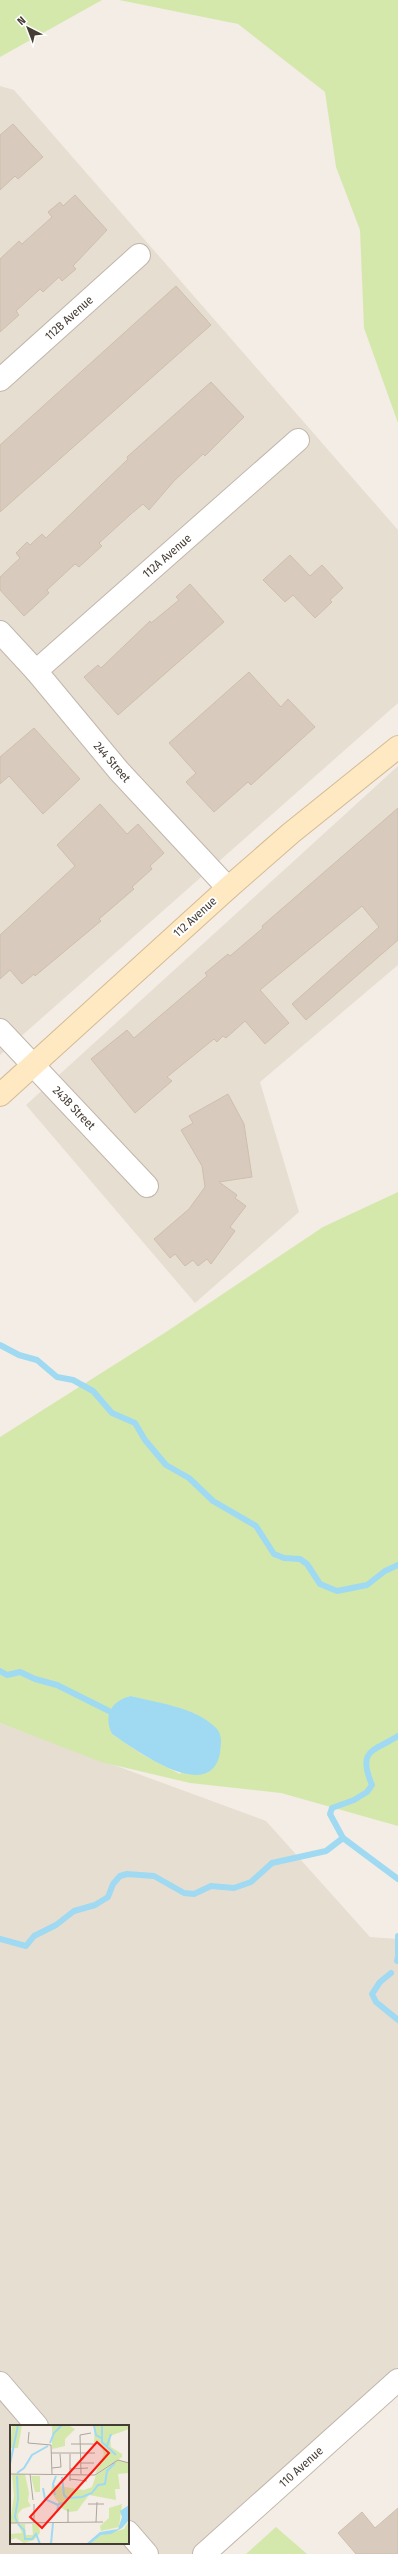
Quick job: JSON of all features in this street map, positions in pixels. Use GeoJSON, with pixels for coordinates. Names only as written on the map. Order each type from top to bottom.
{"type":"FeatureCollection","features":[{"type":"Feature","properties":{"kind":"main road","name":"112 Avenue"},"geometry":{"type":"LineString","coordinates":[[0,1095],[228,888],[291,833],[398,747]]}},
{"type":"Feature","properties":{"kind":"street","name":"112B Avenue"},"geometry":{"type":"LineString","coordinates":[[0,380],[139,256]]}},
{"type":"Feature","properties":{"kind":"street","name":"112A Avenue"},"geometry":{"type":"LineString","coordinates":[[36,671],[298,440]]}},
{"type":"Feature","properties":{"kind":"street","name":"244 Street"},"geometry":{"type":"LineString","coordinates":[[0,632],[36,671],[119,771],[228,888]]}},
{"type":"Feature","properties":{"kind":"street","name":"243B Street"},"geometry":{"type":"LineString","coordinates":[[0,1030],[147,1186]]}},
{"type":"Feature","properties":{"kind":"street","name":"110 Avenue"},"geometry":{"type":"LineString","coordinates":[[204,2554],[398,2380]]}},
{"type":"Feature","properties":{"kind":"street"},"geometry":{"type":"LineString","coordinates":[[0,2383],[36,2425]]}},
{"type":"Feature","properties":{"kind":"street"},"geometry":{"type":"LineString","coordinates":[[129,2533],[147,2554]]}},
{"type":"Feature","properties":{"kind":"shaded area"},"geometry":{"type":"Polygon","coordinates":[[[0,86],[14,90],[398,530],[398,703],[0,1055],[0,86]]]}},
{"type":"Feature","properties":{"kind":"shaded area"},"geometry":{"type":"Polygon","coordinates":[[[398,766],[398,965],[260,1082],[299,1212],[195,1303],[26,1105],[398,766]]]}},
{"type":"Feature","properties":{"kind":"shaded area"},"geometry":{"type":"Polygon","coordinates":[[[0,1723],[266,1821],[370,1937],[398,1939],[398,2367],[197,2554],[0,2554],[0,1723]]]}},
{"type":"Feature","properties":{"kind":"green space"},"geometry":{"type":"Polygon","coordinates":[[[0,0],[102,0],[0,57],[0,0]]]}},
{"type":"Feature","properties":{"kind":"green space"},"geometry":{"type":"Polygon","coordinates":[[[119,0],[398,0],[398,423],[364,328],[360,230],[336,167],[325,92],[238,24],[119,0]]]}},
{"type":"Feature","properties":{"kind":"green space"},"geometry":{"type":"Polygon","coordinates":[[[398,1192],[398,1826],[281,1793],[190,1783],[101,1762],[0,1723],[0,1437],[163,1334],[323,1227],[398,1192]],[[131,1696],[114,1706],[111,1710],[109,1719],[112,1734],[143,1755],[180,1774],[215,1727],[195,1714],[131,1696]]]}},
{"type":"Feature","properties":{"kind":"green space"},"geometry":{"type":"Polygon","coordinates":[[[276,2527],[307,2554],[246,2554],[276,2527]]]}},
{"type":"Feature","properties":{"kind":"water"},"geometry":{"type":"Polygon","coordinates":[[[131,1696],[186,1710],[207,1720],[215,1727],[218,1730],[221,1743],[220,1753],[213,1768],[202,1774],[187,1774],[170,1769],[136,1750],[112,1734],[108,1721],[111,1710],[118,1701],[131,1696]]]}},
{"type":"Feature","properties":{"kind":"building"},"geometry":{"type":"Polygon","coordinates":[[[13,124],[43,157],[18,179],[15,176],[0,190],[0,135],[13,124]]]}},
{"type":"Feature","properties":{"kind":"building"},"geometry":{"type":"Polygon","coordinates":[[[75,195],[107,230],[73,266],[76,269],[62,281],[59,277],[43,292],[40,289],[16,311],[19,315],[0,332],[0,259],[19,241],[22,244],[52,217],[48,212],[60,202],[63,206],[75,195]]]}},
{"type":"Feature","properties":{"kind":"building"},"geometry":{"type":"Polygon","coordinates":[[[176,286],[211,325],[0,512],[0,445],[176,286]]]}},
{"type":"Feature","properties":{"kind":"building"},"geometry":{"type":"Polygon","coordinates":[[[211,382],[244,417],[205,456],[203,454],[174,481],[149,510],[143,504],[131,514],[99,543],[102,546],[79,567],[75,564],[47,590],[49,593],[24,616],[0,590],[0,577],[20,558],[16,553],[27,542],[30,545],[42,534],[46,538],[128,459],[127,457],[211,382]]]}},
{"type":"Feature","properties":{"kind":"building"},"geometry":{"type":"Polygon","coordinates":[[[290,555],[310,576],[322,565],[343,588],[330,600],[332,602],[315,618],[293,595],[285,602],[263,580],[290,555]]]}},
{"type":"Feature","properties":{"kind":"building"},"geometry":{"type":"Polygon","coordinates":[[[190,584],[224,622],[118,715],[84,677],[98,665],[101,668],[150,621],[151,623],[179,600],[176,597],[190,584]]]}},
{"type":"Feature","properties":{"kind":"building"},"geometry":{"type":"Polygon","coordinates":[[[249,672],[281,707],[288,699],[315,727],[251,785],[248,782],[214,812],[186,782],[196,773],[169,743],[249,672]]]}},
{"type":"Feature","properties":{"kind":"building"},"geometry":{"type":"Polygon","coordinates":[[[34,728],[80,779],[43,814],[9,776],[0,784],[0,757],[34,728]]]}},
{"type":"Feature","properties":{"kind":"building"},"geometry":{"type":"Polygon","coordinates":[[[100,804],[127,834],[138,824],[164,853],[150,866],[152,869],[132,887],[134,889],[99,919],[101,921],[35,976],[34,974],[22,984],[10,970],[0,979],[0,935],[75,866],[57,845],[100,804]]]}},
{"type":"Feature","properties":{"kind":"building"},"geometry":{"type":"Polygon","coordinates":[[[398,808],[398,940],[306,1020],[292,1004],[379,927],[362,906],[260,990],[289,1023],[265,1044],[245,1021],[226,1038],[223,1036],[217,1042],[214,1039],[167,1077],[172,1081],[135,1113],[91,1059],[127,1030],[134,1038],[207,976],[205,973],[228,954],[230,956],[263,928],[262,926],[398,808]]]}},
{"type":"Feature","properties":{"kind":"building"},"geometry":{"type":"Polygon","coordinates":[[[228,1094],[244,1124],[252,1177],[219,1182],[237,1195],[235,1198],[246,1206],[230,1227],[235,1231],[211,1264],[207,1259],[198,1266],[193,1260],[185,1266],[175,1254],[170,1258],[154,1239],[189,1209],[205,1187],[202,1166],[181,1130],[193,1123],[189,1116],[228,1094]]]}},
{"type":"Feature","properties":{"kind":"building"},"geometry":{"type":"Polygon","coordinates":[[[398,2508],[398,2554],[356,2554],[338,2533],[362,2512],[375,2528],[398,2508]]]}},
{"type":"Feature","properties":{"kind":"waterway"},"geometry":{"type":"LineString","coordinates":[[0,1345],[19,1355],[37,1360],[57,1377],[73,1380],[93,1391],[112,1413],[135,1423],[145,1440],[166,1465],[189,1478],[213,1501],[256,1526],[274,1554],[284,1558],[300,1559],[307,1564],[320,1584],[337,1591],[367,1585],[385,1571],[398,1565]]}},
{"type":"Feature","properties":{"kind":"waterway"},"geometry":{"type":"LineString","coordinates":[[0,1671],[7,1675],[20,1672],[35,1679],[57,1685],[109,1711]]}},
{"type":"Feature","properties":{"kind":"waterway"},"geometry":{"type":"LineString","coordinates":[[398,1736],[375,1749],[367,1758],[366,1764],[372,1785],[367,1792],[354,1800],[332,1808],[330,1814],[343,1838],[398,1879]]}},
{"type":"Feature","properties":{"kind":"waterway"},"geometry":{"type":"LineString","coordinates":[[0,1939],[26,1946],[34,1936],[56,1925],[74,1911],[95,1905],[108,1897],[113,1884],[120,1876],[127,1874],[154,1876],[184,1893],[194,1894],[211,1886],[234,1888],[251,1882],[272,1863],[326,1851],[343,1838]]}},
{"type":"Feature","properties":{"kind":"waterway"},"geometry":{"type":"LineString","coordinates":[[398,1936],[398,1953]]}},
{"type":"Feature","properties":{"kind":"waterway"},"geometry":{"type":"LineString","coordinates":[[397,1961],[398,1956]]}},
{"type":"Feature","properties":{"kind":"waterway"},"geometry":{"type":"LineString","coordinates":[[391,1973],[380,1982],[372,1994],[376,2002],[398,2020]]}}]}
